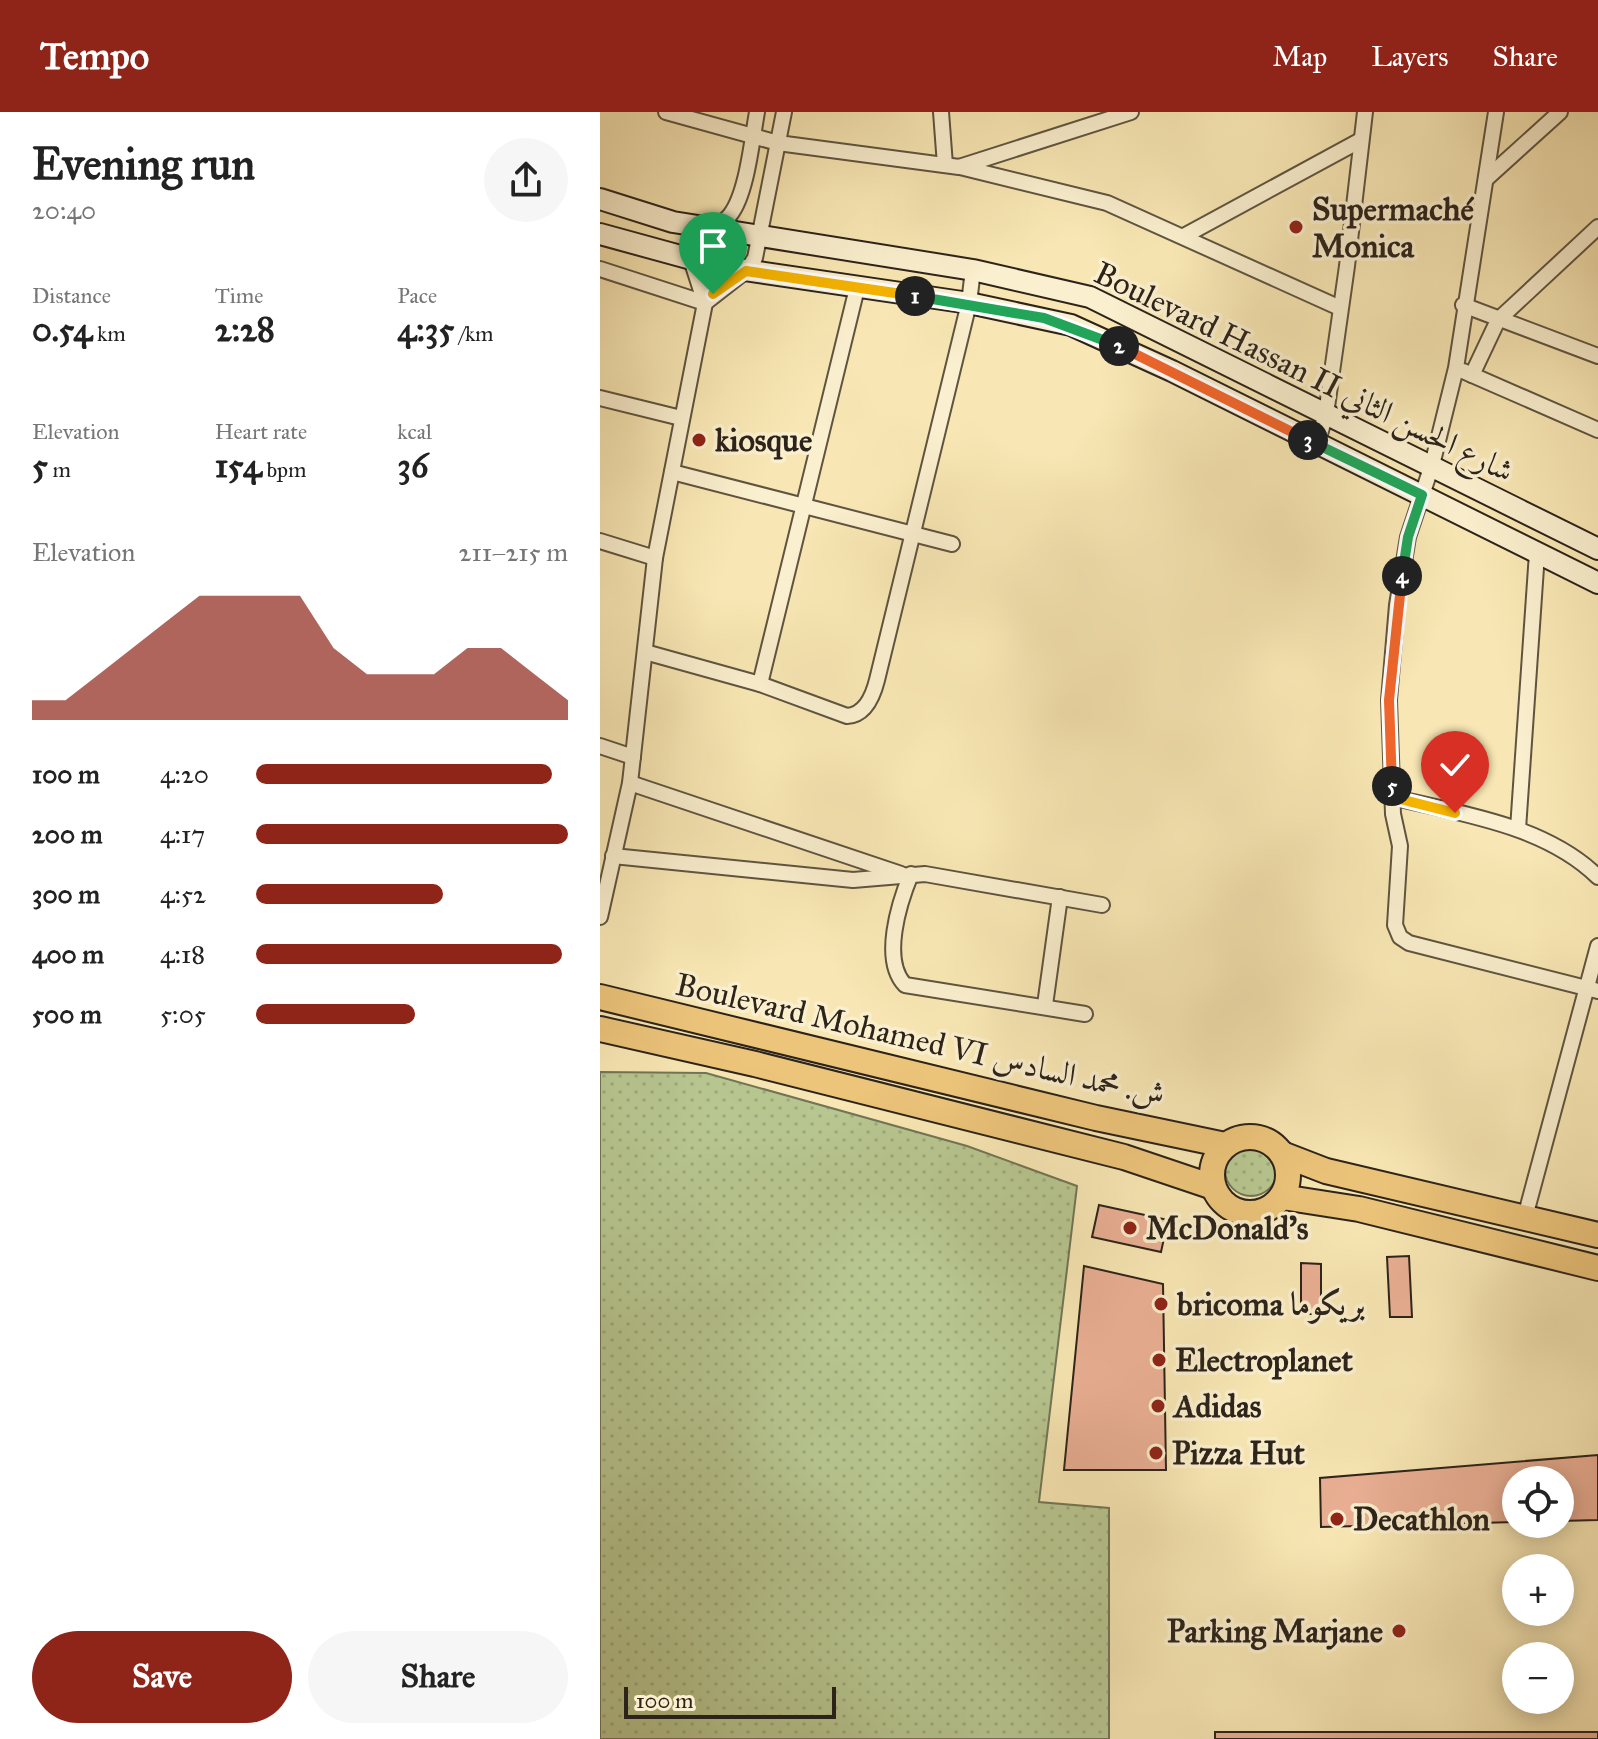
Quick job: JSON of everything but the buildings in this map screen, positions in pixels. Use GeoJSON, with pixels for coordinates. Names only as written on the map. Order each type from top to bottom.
{"type":"FeatureCollection","features":[{"type":"Feature","properties":{"kind":"main road","name":"Boulevard Hassan II شارع الحسن الثاني"},"geometry":{"type":"LineString","coordinates":[[600,199],[673,222],[973,270],[1057,288],[1115,307],[1598,549]]}},
{"type":"Feature","properties":{"kind":"main road","name":"Boulevard Hassan II شارع الحسن الثاني"},"geometry":{"type":"LineString","coordinates":[[600,234],[689,260],[969,303],[1044,318],[1098,336],[1598,583]]}},
{"type":"Feature","properties":{"kind":"main road","name":"Boulevard Mohamed VI ش. محمد السادس"},"geometry":{"type":"LineString","coordinates":[[600,997],[1096,1118],[1225,1145]]}},
{"type":"Feature","properties":{"kind":"main road","name":"Boulevard Mohamed VI ش. محمد السادس"},"geometry":{"type":"LineString","coordinates":[[600,1029],[770,1067],[1165,1168],[1213,1187]]}},
{"type":"Feature","properties":{"kind":"main road"},"geometry":{"type":"LineString","coordinates":[[1090,1149],[1096,1118]]}},
{"type":"Feature","properties":{"kind":"main road"},"geometry":{"type":"LineString","coordinates":[[1282,1154],[1289,1179],[1282,1197],[1261,1212],[1250,1214],[1238,1212],[1222,1202],[1213,1187],[1211,1171],[1216,1157],[1225,1145],[1249,1136],[1262,1138],[1282,1154],[1326,1171],[1598,1235]]}},
{"type":"Feature","properties":{"kind":"main road"},"geometry":{"type":"LineString","coordinates":[[1282,1197],[1321,1201],[1598,1268]]}},
{"type":"Feature","properties":{"kind":"street"},"geometry":{"type":"LineString","coordinates":[[666,112],[752,138],[952,166],[1107,203],[1340,308]]}},
{"type":"Feature","properties":{"kind":"street"},"geometry":{"type":"LineString","coordinates":[[600,917],[603,888],[630,783],[655,558],[705,303],[689,260],[694,243],[737,206],[757,112]]}},
{"type":"Feature","properties":{"kind":"street"},"geometry":{"type":"LineString","coordinates":[[705,303],[746,271],[755,258],[784,112]]}},
{"type":"Feature","properties":{"kind":"street"},"geometry":{"type":"LineString","coordinates":[[941,112],[952,166]]}},
{"type":"Feature","properties":{"kind":"street"},"geometry":{"type":"LineString","coordinates":[[1317,444],[1326,414],[1365,112]]}},
{"type":"Feature","properties":{"kind":"street"},"geometry":{"type":"LineString","coordinates":[[1496,112],[1463,305],[1456,368],[1432,465],[1408,537],[1397,605],[1389,700],[1392,797],[1400,846],[1395,925],[1400,937],[1409,943],[1592,989]]}},
{"type":"Feature","properties":{"kind":"street"},"geometry":{"type":"LineString","coordinates":[[1486,179],[1560,112]]}},
{"type":"Feature","properties":{"kind":"street"},"geometry":{"type":"LineString","coordinates":[[952,166],[1122,114]]}},
{"type":"Feature","properties":{"kind":"street"},"geometry":{"type":"LineString","coordinates":[[1184,236],[1361,140]]}},
{"type":"Feature","properties":{"kind":"street"},"geometry":{"type":"LineString","coordinates":[[1472,375],[1498,320],[1598,227]]}},
{"type":"Feature","properties":{"kind":"street"},"geometry":{"type":"LineString","coordinates":[[600,269],[705,303]]}},
{"type":"Feature","properties":{"kind":"street"},"geometry":{"type":"LineString","coordinates":[[645,652],[760,684],[847,716],[857,715],[874,690],[969,303],[973,270]]}},
{"type":"Feature","properties":{"kind":"street"},"geometry":{"type":"LineString","coordinates":[[760,684],[857,288]]}},
{"type":"Feature","properties":{"kind":"street"},"geometry":{"type":"LineString","coordinates":[[1463,305],[1598,356]]}},
{"type":"Feature","properties":{"kind":"street"},"geometry":{"type":"LineString","coordinates":[[1456,368],[1598,430]]}},
{"type":"Feature","properties":{"kind":"street"},"geometry":{"type":"LineString","coordinates":[[600,398],[681,418]]}},
{"type":"Feature","properties":{"kind":"street"},"geometry":{"type":"LineString","coordinates":[[672,472],[913,531],[952,544]]}},
{"type":"Feature","properties":{"kind":"street"},"geometry":{"type":"LineString","coordinates":[[600,541],[655,558]]}},
{"type":"Feature","properties":{"kind":"street"},"geometry":{"type":"LineString","coordinates":[[1518,829],[1537,553]]}},
{"type":"Feature","properties":{"kind":"street"},"geometry":{"type":"LineString","coordinates":[[600,746],[633,757]]}},
{"type":"Feature","properties":{"kind":"street"},"geometry":{"type":"LineString","coordinates":[[630,783],[906,874]]}},
{"type":"Feature","properties":{"kind":"street"},"geometry":{"type":"LineString","coordinates":[[1392,797],[1518,829],[1568,854],[1598,877]]}},
{"type":"Feature","properties":{"kind":"street"},"geometry":{"type":"LineString","coordinates":[[613,856],[853,880],[906,874],[954,878],[1102,905]]}},
{"type":"Feature","properties":{"kind":"street"},"geometry":{"type":"LineString","coordinates":[[906,874],[894,957],[897,977],[905,985],[927,991],[1045,1005],[1085,1014]]}},
{"type":"Feature","properties":{"kind":"street"},"geometry":{"type":"LineString","coordinates":[[1045,1005],[1060,897]]}},
{"type":"Feature","properties":{"kind":"street"},"geometry":{"type":"LineString","coordinates":[[1525,1217],[1592,989],[1598,946]]}},
{"type":"Feature","properties":{"kind":"green space"},"geometry":{"type":"Polygon","coordinates":[[[600,1072],[706,1073],[967,1146],[1077,1186],[1039,1502],[1109,1508],[1109,1739],[600,1739],[600,1072]]]}},
{"type":"Feature","properties":{"kind":"green space"},"geometry":{"type":"Polygon","coordinates":[[[1251,1144],[1270,1151],[1277,1170],[1270,1189],[1251,1196],[1232,1189],[1225,1170],[1232,1151],[1251,1144]]]}},
{"type":"Feature","properties":{"kind":"place","name":"Supermaché Monica"},"geometry":{"type":"Point","coordinates":[1296,227]}},
{"type":"Feature","properties":{"kind":"place","name":"kiosque"},"geometry":{"type":"Point","coordinates":[699,440]}},
{"type":"Feature","properties":{"kind":"place","name":"McDonald's"},"geometry":{"type":"Point","coordinates":[1130,1228]}},
{"type":"Feature","properties":{"kind":"place","name":"bricoma بريكوما"},"geometry":{"type":"Point","coordinates":[1161,1304]}},
{"type":"Feature","properties":{"kind":"place","name":"Electroplanet"},"geometry":{"type":"Point","coordinates":[1159,1360]}},
{"type":"Feature","properties":{"kind":"place","name":"Adidas"},"geometry":{"type":"Point","coordinates":[1158,1406]}},
{"type":"Feature","properties":{"kind":"place","name":"Pizza Hut"},"geometry":{"type":"Point","coordinates":[1156,1453]}},
{"type":"Feature","properties":{"kind":"place","name":"Decathlon"},"geometry":{"type":"Point","coordinates":[1337,1519]}},
{"type":"Feature","properties":{"kind":"place","name":"Parking Marjane"},"geometry":{"type":"Point","coordinates":[1399,1631]}},
{"type":"Feature","properties":{"kind":"route"},"geometry":{"type":"LineString","coordinates":[[713,294],[746,271],[969,303],[1071,325],[1172,371],[1422,495],[1408,537],[1397,605],[1389,700],[1392,797],[1455,813]]}}]}
